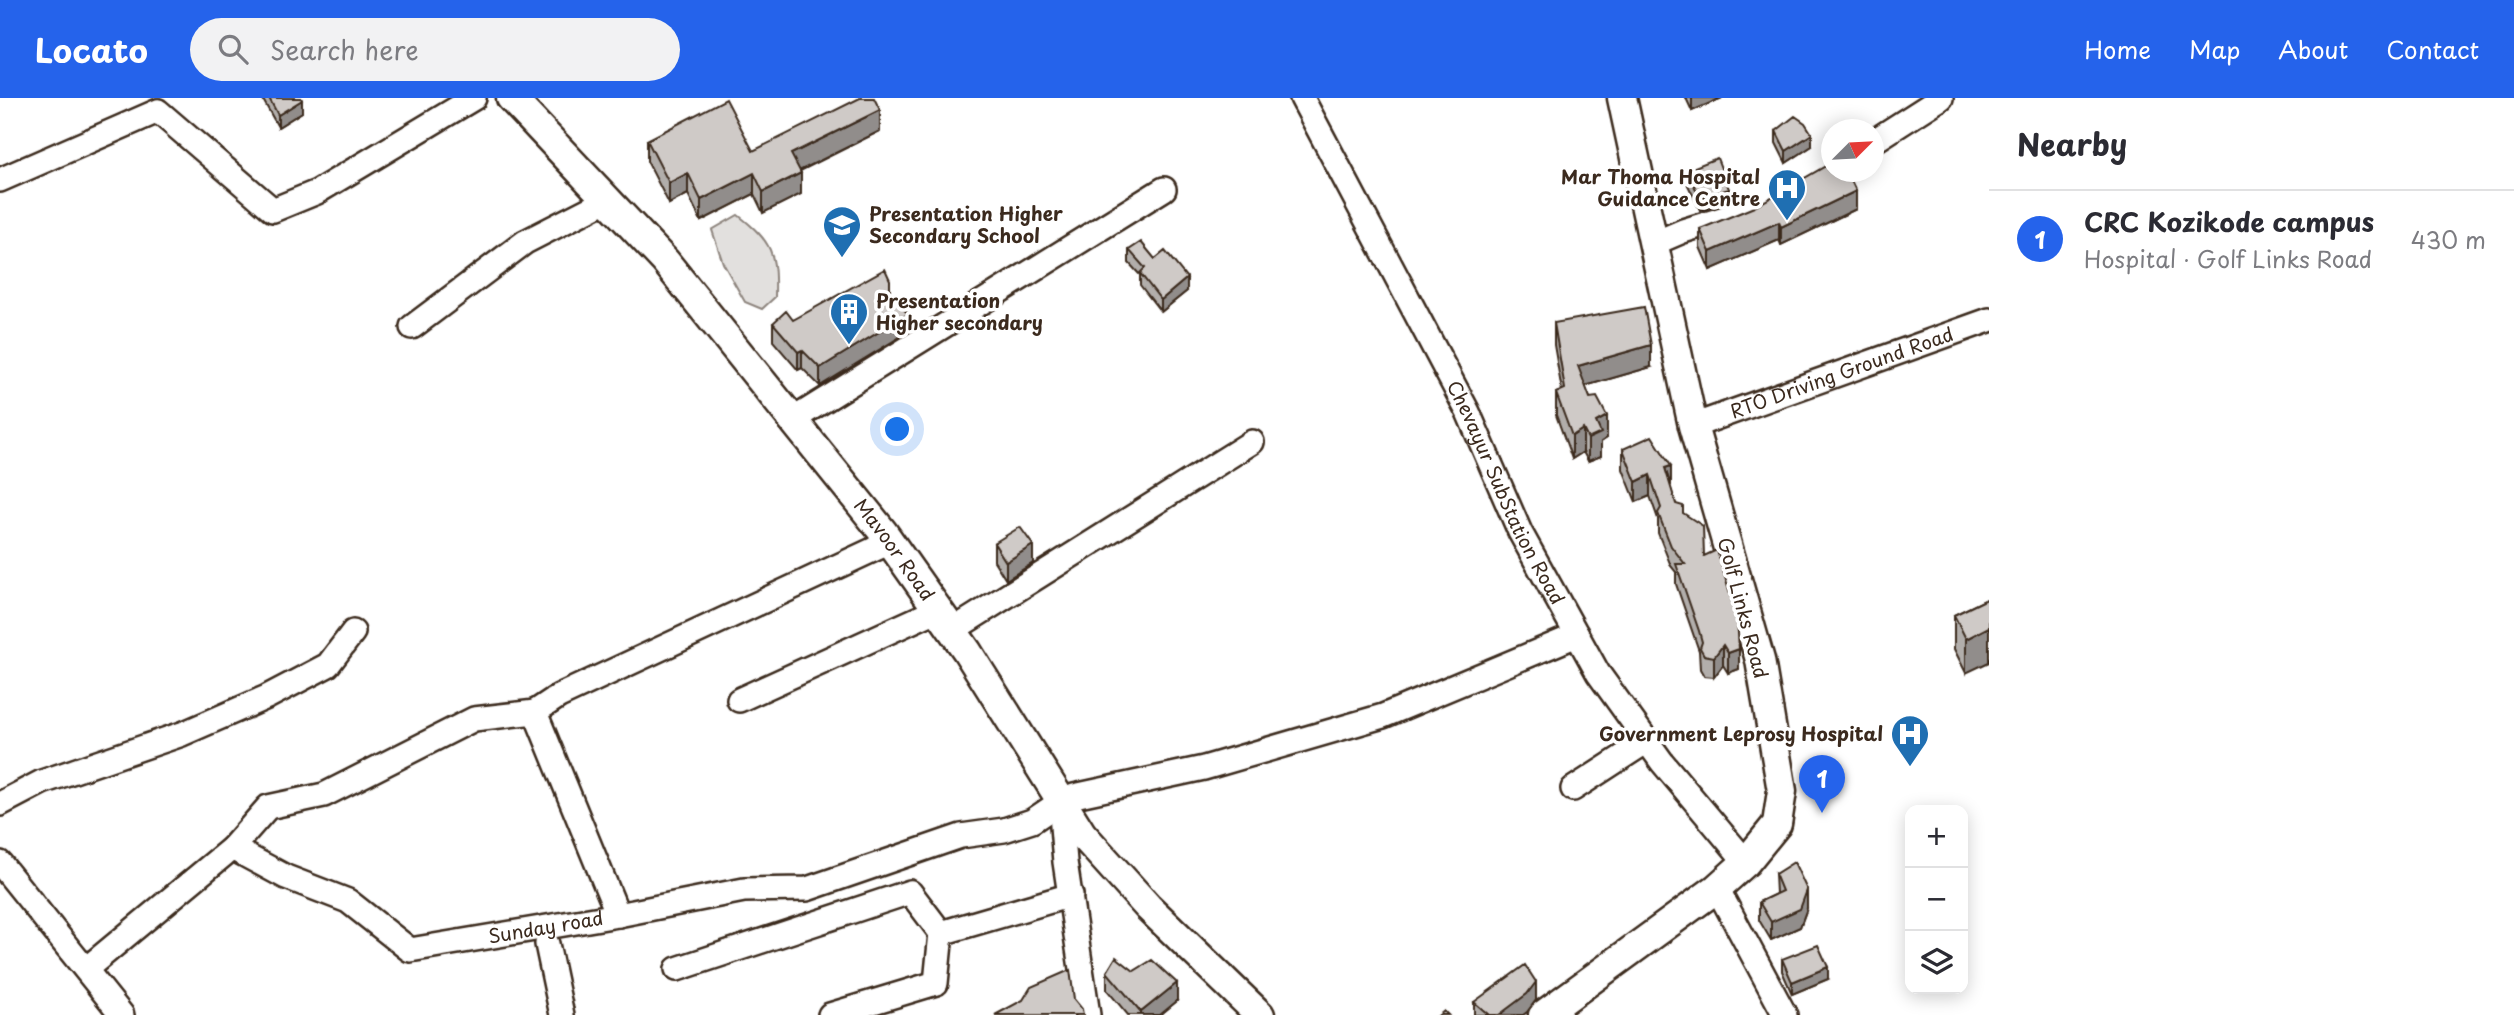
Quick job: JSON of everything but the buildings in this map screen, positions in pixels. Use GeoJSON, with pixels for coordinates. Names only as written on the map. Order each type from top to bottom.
{"type":"FeatureCollection","features":[{"type":"Feature","properties":{"kind":"main road","name":"Mavoor Road"},"geometry":{"type":"LineString","coordinates":[[511,98],[665,261],[890,542],[939,609],[1067,799],[1186,928],[1278,1015]]}},
{"type":"Feature","properties":{"kind":"main road","name":"Mavoor Road"},"geometry":{"type":"LineString","coordinates":[[532,98],[677,257],[896,528],[964,623],[1067,799],[1082,834],[1148,907],[1260,1015]]}},
{"type":"Feature","properties":{"kind":"main road","name":"Golf Links Road"},"geometry":{"type":"LineString","coordinates":[[1544,1015],[1717,888],[1746,862],[1777,824],[1782,791],[1760,660],[1693,426],[1622,98]]}},
{"type":"Feature","properties":{"kind":"street"},"geometry":{"type":"LineString","coordinates":[[0,180],[158,111],[272,210],[317,192],[474,98]]}},
{"type":"Feature","properties":{"kind":"street","name":"Chevayur SubStation Road"},"geometry":{"type":"LineString","coordinates":[[1302,98],[1468,412],[1520,532],[1598,673],[1647,741],[1746,862]]}},
{"type":"Feature","properties":{"kind":"street"},"geometry":{"type":"LineString","coordinates":[[1884,135],[1941,98]]}},
{"type":"Feature","properties":{"kind":"street"},"geometry":{"type":"LineString","coordinates":[[802,414],[1164,189]]}},
{"type":"Feature","properties":{"kind":"street"},"geometry":{"type":"LineString","coordinates":[[1655,243],[1683,231],[1747,212],[1775,197]]}},
{"type":"Feature","properties":{"kind":"street"},"geometry":{"type":"LineString","coordinates":[[412,327],[525,242],[609,199]]}},
{"type":"Feature","properties":{"kind":"street","name":"RTO Driving Ground Road"},"geometry":{"type":"LineString","coordinates":[[1693,426],[1989,320]]}},
{"type":"Feature","properties":{"kind":"street"},"geometry":{"type":"LineString","coordinates":[[964,623],[1252,442]]}},
{"type":"Feature","properties":{"kind":"street"},"geometry":{"type":"LineString","coordinates":[[86,969],[232,848],[268,807],[324,795],[474,719],[535,712],[559,696],[890,542]]}},
{"type":"Feature","properties":{"kind":"street"},"geometry":{"type":"LineString","coordinates":[[739,700],[939,609]]}},
{"type":"Feature","properties":{"kind":"street"},"geometry":{"type":"LineString","coordinates":[[0,804],[42,782],[182,733],[267,697],[328,665],[353,632]]}},
{"type":"Feature","properties":{"kind":"street"},"geometry":{"type":"LineString","coordinates":[[1088,1015],[1071,895],[1067,799],[1204,768],[1383,716],[1577,635]]}},
{"type":"Feature","properties":{"kind":"street"},"geometry":{"type":"LineString","coordinates":[[535,712],[618,915]]}},
{"type":"Feature","properties":{"kind":"street"},"geometry":{"type":"LineString","coordinates":[[1573,789],[1647,741]]}},
{"type":"Feature","properties":{"kind":"street","name":"Sunday road"},"geometry":{"type":"LineString","coordinates":[[232,848],[286,877],[348,901],[410,950],[618,915],[744,890],[807,889],[961,836],[1004,830],[1032,821],[1067,799]]}},
{"type":"Feature","properties":{"kind":"street"},"geometry":{"type":"LineString","coordinates":[[0,863],[122,1015]]}},
{"type":"Feature","properties":{"kind":"street"},"geometry":{"type":"LineString","coordinates":[[1717,888],[1785,1015]]}},
{"type":"Feature","properties":{"kind":"street"},"geometry":{"type":"LineString","coordinates":[[677,969],[910,892],[941,933],[936,983],[830,1015]]}},
{"type":"Feature","properties":{"kind":"street"},"geometry":{"type":"LineString","coordinates":[[941,933],[1071,895]]}},
{"type":"Feature","properties":{"kind":"street"},"geometry":{"type":"LineString","coordinates":[[547,944],[562,1015]]}},
{"type":"Feature","properties":{"kind":"shaded area"},"geometry":{"type":"Polygon","coordinates":[[[738,215],[759,233],[773,259],[775,297],[762,309],[745,302],[723,263],[712,230],[738,215]]]}},
{"type":"Feature","properties":{"kind":"place","name":"Mar Thoma Hospital Guidance Centre"},"geometry":{"type":"Point","coordinates":[1787,222]}},
{"type":"Feature","properties":{"kind":"place","name":"Presentation Higher Secondary School"},"geometry":{"type":"Point","coordinates":[842,259]}},
{"type":"Feature","properties":{"kind":"place","name":"Presentation Higher secondary"},"geometry":{"type":"Point","coordinates":[849,346]}},
{"type":"Feature","properties":{"kind":"place","name":"Government Leprosy Hospital"},"geometry":{"type":"Point","coordinates":[1910,768]}},
{"type":"Feature","properties":{"kind":"place","name":"CRC Kozikode campus"},"geometry":{"type":"Point","coordinates":[1822,813]}}]}
